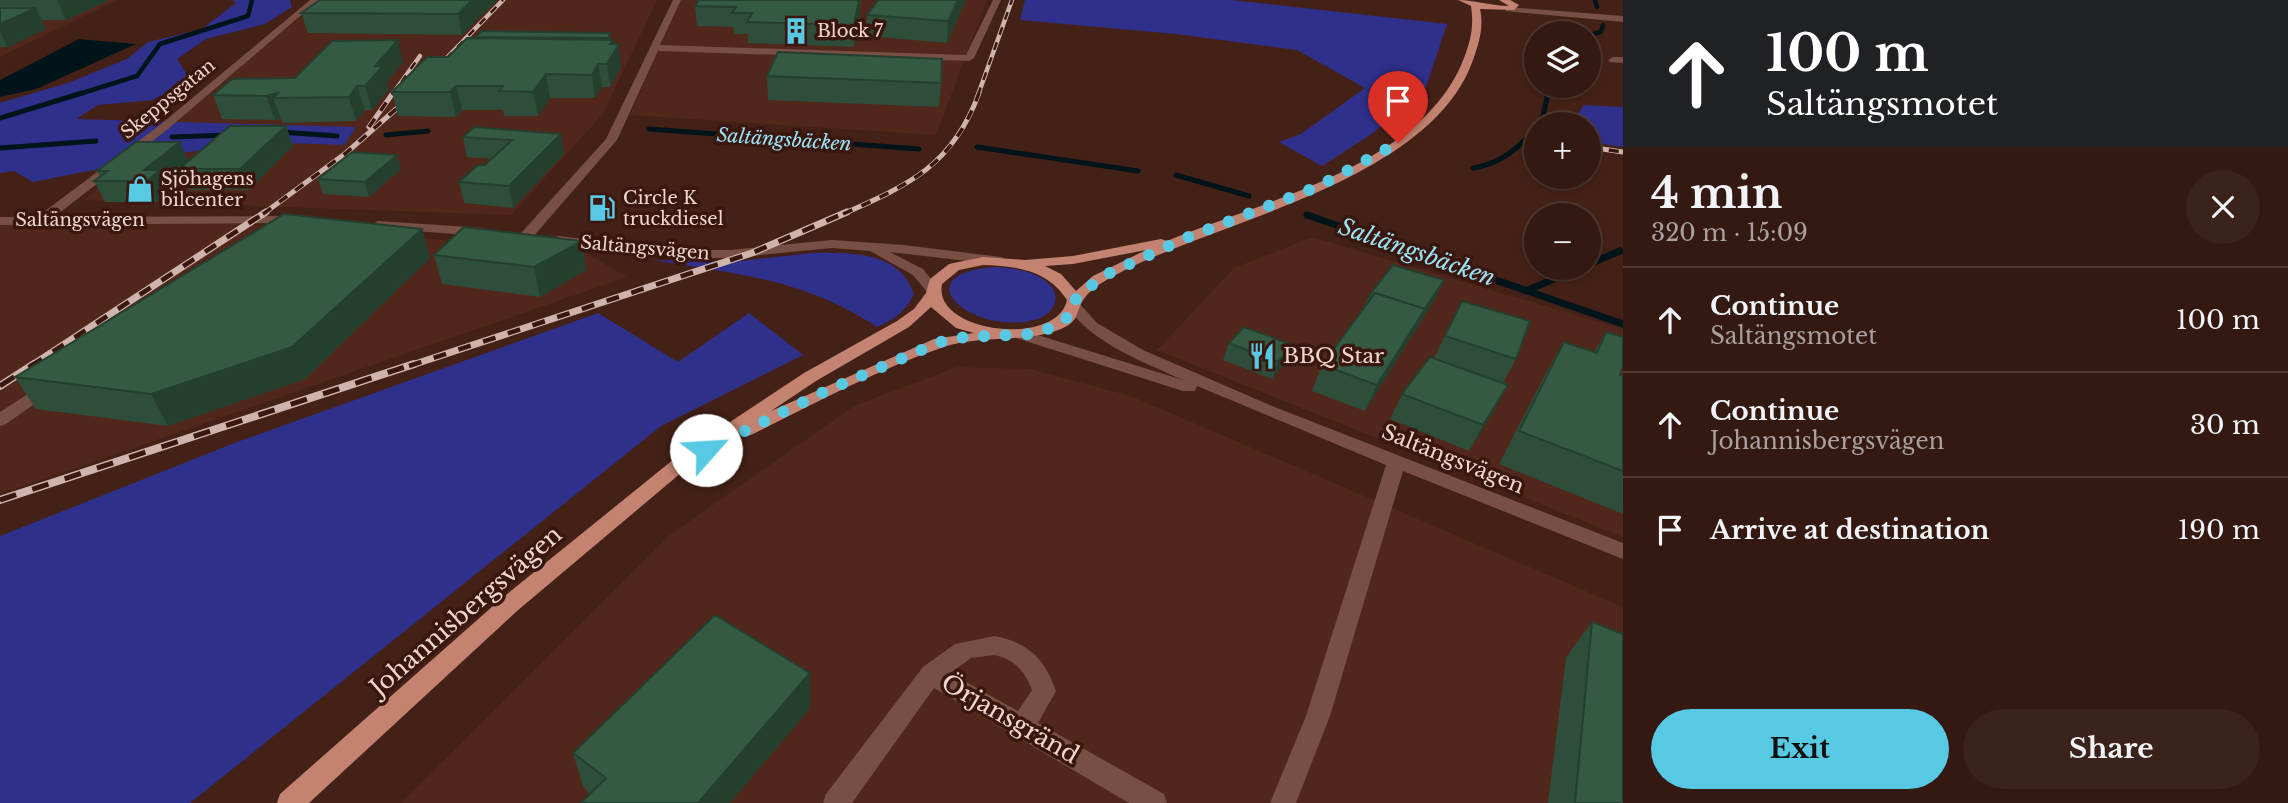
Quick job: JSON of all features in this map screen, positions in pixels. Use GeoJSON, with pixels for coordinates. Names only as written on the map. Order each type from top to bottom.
{"type":"FeatureCollection","features":[{"type":"Feature","properties":{"kind":"main road"},"geometry":{"type":"LineString","coordinates":[[1450,0],[1475,6],[1505,5]]}},
{"type":"Feature","properties":{"kind":"main road"},"geometry":{"type":"LineString","coordinates":[[1479,24],[1505,5]]}},
{"type":"Feature","properties":{"kind":"main road"},"geometry":{"type":"LineString","coordinates":[[1019,263],[1059,280],[1069,290],[1074,304],[1101,277],[1186,238],[1343,175],[1410,135],[1452,93],[1468,70],[1479,24],[1475,6]]}},
{"type":"Feature","properties":{"kind":"main road"},"geometry":{"type":"LineString","coordinates":[[1019,263],[1073,260],[1186,238]]}},
{"type":"Feature","properties":{"kind":"main road","name":"Johannisbergsvägen"},"geometry":{"type":"LineString","coordinates":[[290,803],[509,605],[681,463],[810,377],[903,324],[919,312],[941,275],[954,267],[974,262],[1019,263]]}},
{"type":"Feature","properties":{"kind":"main road"},"geometry":{"type":"LineString","coordinates":[[932,292],[937,305],[959,323],[985,332],[1015,335]]}},
{"type":"Feature","properties":{"kind":"main road","name":"Johannisbergsvägen"},"geometry":{"type":"LineString","coordinates":[[681,463],[828,390],[940,342],[1015,335],[1054,327],[1069,316],[1074,304]]}},
{"type":"Feature","properties":{"kind":"street","name":"Skeppsgatan"},"geometry":{"type":"LineString","coordinates":[[40,221],[164,127],[316,0]]}},
{"type":"Feature","properties":{"kind":"street"},"geometry":{"type":"LineString","coordinates":[[513,234],[611,141],[677,0]]}},
{"type":"Feature","properties":{"kind":"street"},"geometry":{"type":"LineString","coordinates":[[656,48],[969,58],[997,0]]}},
{"type":"Feature","properties":{"kind":"street"},"geometry":{"type":"LineString","coordinates":[[1505,5],[1623,19]]}},
{"type":"Feature","properties":{"kind":"street"},"geometry":{"type":"LineString","coordinates":[[267,234],[289,219]]}},
{"type":"Feature","properties":{"kind":"street","name":"Saltängsvägen"},"geometry":{"type":"LineString","coordinates":[[0,221],[317,221]]}},
{"type":"Feature","properties":{"kind":"street","name":"Saltängsvägen"},"geometry":{"type":"LineString","coordinates":[[359,224],[513,234],[672,254],[730,254],[832,244],[904,249],[1001,261]]}},
{"type":"Feature","properties":{"kind":"street","name":"Saltängsvägen"},"geometry":{"type":"LineString","coordinates":[[871,248],[918,272],[932,292]]}},
{"type":"Feature","properties":{"kind":"street","name":"Saltängsvägen"},"geometry":{"type":"LineString","coordinates":[[1074,304],[1091,326],[1114,342],[1266,410],[1623,551]]}},
{"type":"Feature","properties":{"kind":"street","name":"Saltängsvägen"},"geometry":{"type":"LineString","coordinates":[[1015,335],[1266,410]]}},
{"type":"Feature","properties":{"kind":"street"},"geometry":{"type":"LineString","coordinates":[[0,419],[67,373]]}},
{"type":"Feature","properties":{"kind":"street"},"geometry":{"type":"LineString","coordinates":[[1283,803],[1322,704],[1397,461]]}},
{"type":"Feature","properties":{"kind":"street"},"geometry":{"type":"LineString","coordinates":[[931,674],[965,650],[993,645],[1007,646],[1023,656],[1040,674],[1044,691],[1022,727]]}},
{"type":"Feature","properties":{"kind":"street","name":"Örjansgränd"},"geometry":{"type":"LineString","coordinates":[[836,803],[931,674],[1154,803]]}},
{"type":"Feature","properties":{"kind":"shaded area"},"geometry":{"type":"Polygon","coordinates":[[[0,0],[117,0],[0,57],[0,0]]]}},
{"type":"Feature","properties":{"kind":"shaded area"},"geometry":{"type":"Polygon","coordinates":[[[233,0],[290,0],[292,7],[265,24],[206,39],[177,59],[190,79],[153,100],[98,105],[76,119],[356,127],[344,145],[253,142],[33,182],[14,171],[0,173],[0,103],[68,83],[127,59],[148,42],[202,29],[236,3],[233,0]]]}},
{"type":"Feature","properties":{"kind":"shaded area"},"geometry":{"type":"Polygon","coordinates":[[[320,0],[657,0],[603,114],[511,215],[84,200],[320,0]]]}},
{"type":"Feature","properties":{"kind":"shaded area"},"geometry":{"type":"Polygon","coordinates":[[[681,0],[987,0],[936,135],[630,115],[681,0]]]}},
{"type":"Feature","properties":{"kind":"shaded area"},"geometry":{"type":"Polygon","coordinates":[[[1025,0],[1231,0],[1447,24],[1426,87],[1373,133],[1322,166],[1279,142],[1301,134],[1365,88],[1297,50],[1176,34],[1020,20],[1025,0]]]}},
{"type":"Feature","properties":{"kind":"shaded area"},"geometry":{"type":"Polygon","coordinates":[[[79,39],[136,44],[36,89],[0,97],[0,80],[79,39]]]}},
{"type":"Feature","properties":{"kind":"shaded area"},"geometry":{"type":"Polygon","coordinates":[[[1584,105],[1623,107],[1623,147],[1601,144],[1601,112],[1579,112],[1584,105]]]}},
{"type":"Feature","properties":{"kind":"shaded area"},"geometry":{"type":"Polygon","coordinates":[[[0,221],[230,223],[582,251],[627,277],[0,494],[0,221]]]}},
{"type":"Feature","properties":{"kind":"shaded area"},"geometry":{"type":"Polygon","coordinates":[[[1312,237],[1623,329],[1623,537],[1157,350],[1234,268],[1312,237]]]}},
{"type":"Feature","properties":{"kind":"shaded area"},"geometry":{"type":"Polygon","coordinates":[[[812,253],[857,254],[885,262],[897,269],[907,280],[914,294],[899,314],[877,327],[823,298],[796,288],[741,275],[653,260],[731,262],[812,253]]]}},
{"type":"Feature","properties":{"kind":"shaded area"},"geometry":{"type":"Polygon","coordinates":[[[996,267],[1038,276],[1050,285],[1054,290],[1055,302],[1048,313],[1034,320],[1010,323],[969,312],[955,302],[949,291],[953,280],[968,272],[996,267]]]}},
{"type":"Feature","properties":{"kind":"shaded area"},"geometry":{"type":"Polygon","coordinates":[[[598,313],[678,362],[749,313],[803,355],[661,426],[190,803],[0,803],[0,536],[237,442],[598,313]]]}},
{"type":"Feature","properties":{"kind":"shaded area"},"geometry":{"type":"Polygon","coordinates":[[[957,367],[1030,369],[1131,396],[1623,607],[1623,803],[401,803],[670,535],[854,406],[957,367]]]}},
{"type":"Feature","properties":{"kind":"building"},"geometry":{"type":"Polygon","coordinates":[[[320,0],[472,0],[458,14],[301,13],[320,0]]]}},
{"type":"Feature","properties":{"kind":"building"},"geometry":{"type":"Polygon","coordinates":[[[699,0],[859,0],[854,25],[747,22],[752,13],[732,13],[736,7],[695,6],[699,0]]]}},
{"type":"Feature","properties":{"kind":"building"},"geometry":{"type":"Polygon","coordinates":[[[878,0],[958,0],[948,21],[867,15],[878,0]]]}},
{"type":"Feature","properties":{"kind":"building"},"geometry":{"type":"Polygon","coordinates":[[[0,8],[36,8],[0,24],[0,8]]]}},
{"type":"Feature","properties":{"kind":"building"},"geometry":{"type":"Polygon","coordinates":[[[482,31],[610,33],[608,38],[476,37],[482,31]]]}},
{"type":"Feature","properties":{"kind":"building"},"geometry":{"type":"Polygon","coordinates":[[[467,38],[613,40],[610,44],[619,44],[607,64],[598,64],[592,75],[546,74],[533,92],[499,91],[503,86],[456,86],[450,92],[392,92],[427,57],[448,57],[467,38]]]}},
{"type":"Feature","properties":{"kind":"building"},"geometry":{"type":"Polygon","coordinates":[[[398,40],[375,66],[383,66],[365,86],[357,86],[349,97],[273,98],[278,93],[266,96],[213,95],[232,79],[295,78],[332,41],[398,40]]]}},
{"type":"Feature","properties":{"kind":"building"},"geometry":{"type":"Polygon","coordinates":[[[778,52],[942,59],[941,83],[767,76],[778,52]]]}},
{"type":"Feature","properties":{"kind":"building"},"geometry":{"type":"Polygon","coordinates":[[[230,126],[286,126],[240,169],[179,169],[230,126]]]}},
{"type":"Feature","properties":{"kind":"building"},"geometry":{"type":"Polygon","coordinates":[[[474,127],[561,134],[509,186],[459,182],[478,165],[485,165],[512,140],[463,137],[474,127]]]}},
{"type":"Feature","properties":{"kind":"building"},"geometry":{"type":"Polygon","coordinates":[[[136,142],[180,142],[144,170],[160,170],[147,181],[94,181],[108,171],[97,171],[136,142]]]}},
{"type":"Feature","properties":{"kind":"building"},"geometry":{"type":"Polygon","coordinates":[[[352,152],[397,155],[365,182],[318,179],[352,152]]]}},
{"type":"Feature","properties":{"kind":"building"},"geometry":{"type":"Polygon","coordinates":[[[284,214],[422,229],[292,347],[151,394],[15,377],[284,214]]]}},
{"type":"Feature","properties":{"kind":"building"},"geometry":{"type":"Polygon","coordinates":[[[464,227],[582,241],[534,267],[434,255],[464,227]]]}},
{"type":"Feature","properties":{"kind":"building"},"geometry":{"type":"Polygon","coordinates":[[[1393,265],[1444,280],[1425,309],[1375,293],[1371,298],[1368,297],[1393,265]]]}},
{"type":"Feature","properties":{"kind":"building"},"geometry":{"type":"Polygon","coordinates":[[[1375,293],[1425,309],[1377,385],[1322,365],[1375,293]]]}},
{"type":"Feature","properties":{"kind":"building"},"geometry":{"type":"Polygon","coordinates":[[[1462,301],[1530,321],[1516,359],[1445,336],[1462,301]]]}},
{"type":"Feature","properties":{"kind":"building"},"geometry":{"type":"Polygon","coordinates":[[[1244,327],[1293,345],[1278,362],[1229,343],[1244,327]]]}},
{"type":"Feature","properties":{"kind":"building"},"geometry":{"type":"Polygon","coordinates":[[[1606,332],[1623,337],[1623,367],[1620,375],[1623,376],[1623,471],[1519,431],[1564,342],[1597,353],[1606,332]]]}},
{"type":"Feature","properties":{"kind":"building"},"geometry":{"type":"Polygon","coordinates":[[[1430,357],[1508,385],[1483,425],[1402,394],[1430,357]]]}},
{"type":"Feature","properties":{"kind":"building"},"geometry":{"type":"Polygon","coordinates":[[[715,615],[810,673],[698,803],[581,803],[606,778],[573,753],[715,615]]]}},
{"type":"Feature","properties":{"kind":"building"},"geometry":{"type":"Polygon","coordinates":[[[1592,622],[1623,634],[1623,803],[1575,803],[1592,622]]]}},
{"type":"Feature","properties":{"kind":"waterway"},"geometry":{"type":"LineString","coordinates":[[76,95],[137,76],[160,44],[248,16],[252,0]]}},
{"type":"Feature","properties":{"kind":"waterway"},"geometry":{"type":"LineString","coordinates":[[1595,0],[1597,7]]}},
{"type":"Feature","properties":{"kind":"waterway"},"geometry":{"type":"LineString","coordinates":[[1601,32],[1603,25]]}},
{"type":"Feature","properties":{"kind":"waterway"},"geometry":{"type":"LineString","coordinates":[[0,118],[82,93]]}},
{"type":"Feature","properties":{"kind":"waterway"},"geometry":{"type":"LineString","coordinates":[[1544,112],[1547,98]]}},
{"type":"Feature","properties":{"kind":"waterway","name":"Saltängsbäcken"},"geometry":{"type":"LineString","coordinates":[[649,129],[919,149]]}},
{"type":"Feature","properties":{"kind":"waterway","name":"Saltängsbäcken"},"geometry":{"type":"LineString","coordinates":[[386,135],[428,131]]}},
{"type":"Feature","properties":{"kind":"waterway","name":"Saltängsbäcken"},"geometry":{"type":"LineString","coordinates":[[280,132],[337,136]]}},
{"type":"Feature","properties":{"kind":"waterway","name":"Saltängsbäcken"},"geometry":{"type":"LineString","coordinates":[[172,137],[229,135]]}},
{"type":"Feature","properties":{"kind":"waterway"},"geometry":{"type":"LineString","coordinates":[[0,148],[96,141]]}},
{"type":"Feature","properties":{"kind":"waterway"},"geometry":{"type":"LineString","coordinates":[[1473,168],[1492,163],[1509,154],[1524,141]]}},
{"type":"Feature","properties":{"kind":"waterway","name":"Saltängsbäcken"},"geometry":{"type":"LineString","coordinates":[[977,147],[1138,171]]}},
{"type":"Feature","properties":{"kind":"waterway","name":"Saltängsbäcken"},"geometry":{"type":"LineString","coordinates":[[1176,175],[1249,196]]}},
{"type":"Feature","properties":{"kind":"waterway","name":"Saltängsbäcken"},"geometry":{"type":"LineString","coordinates":[[1307,215],[1623,324]]}},
{"type":"Feature","properties":{"kind":"waterway","name":"Saltängsbäcken"},"geometry":{"type":"LineString","coordinates":[[1601,259],[1620,251]]}},
{"type":"Feature","properties":{"kind":"waterway","name":"Saltängsbäcken"},"geometry":{"type":"LineString","coordinates":[[1528,290],[1552,280]]}},
{"type":"Feature","properties":{"kind":"railway"},"geometry":{"type":"LineString","coordinates":[[435,70],[503,0]]}},
{"type":"Feature","properties":{"kind":"railway"},"geometry":{"type":"LineString","coordinates":[[978,95],[1012,0]]}},
{"type":"Feature","properties":{"kind":"railway"},"geometry":{"type":"LineString","coordinates":[[392,95],[420,56]]}},
{"type":"Feature","properties":{"kind":"railway"},"geometry":{"type":"LineString","coordinates":[[369,127],[393,93]]}},
{"type":"Feature","properties":{"kind":"railway"},"geometry":{"type":"LineString","coordinates":[[843,214],[888,193],[926,170],[956,138],[979,93]]}},
{"type":"Feature","properties":{"kind":"railway"},"geometry":{"type":"LineString","coordinates":[[263,214],[346,153],[411,96]]}},
{"type":"Feature","properties":{"kind":"railway"},"geometry":{"type":"LineString","coordinates":[[1601,149],[1623,152]]}},
{"type":"Feature","properties":{"kind":"railway"},"geometry":{"type":"LineString","coordinates":[[409,366],[752,253],[847,212]]}},
{"type":"Feature","properties":{"kind":"railway"},"geometry":{"type":"LineString","coordinates":[[31,366],[263,214]]}},
{"type":"Feature","properties":{"kind":"railway"},"geometry":{"type":"LineString","coordinates":[[0,386],[34,364]]}},
{"type":"Feature","properties":{"kind":"railway"},"geometry":{"type":"LineString","coordinates":[[0,500],[414,364]]}},
{"type":"Feature","properties":{"kind":"place","name":"Block 7"},"geometry":{"type":"Point","coordinates":[796,31]}},
{"type":"Feature","properties":{"kind":"place","name":"Sjöhagens bilcenter"},"geometry":{"type":"Point","coordinates":[140,189]}},
{"type":"Feature","properties":{"kind":"place","name":"Circle K truckdiesel"},"geometry":{"type":"Point","coordinates":[602,208]}},
{"type":"Feature","properties":{"kind":"place","name":"BBQ Star"},"geometry":{"type":"Point","coordinates":[1262,356]}},
{"type":"Feature","properties":{"kind":"route"},"geometry":{"type":"LineString","coordinates":[[706,450],[828,390],[940,342],[965,337],[1031,334],[1054,327],[1069,316],[1074,301],[1101,277],[1186,238],[1317,187],[1398,143]]}}]}
